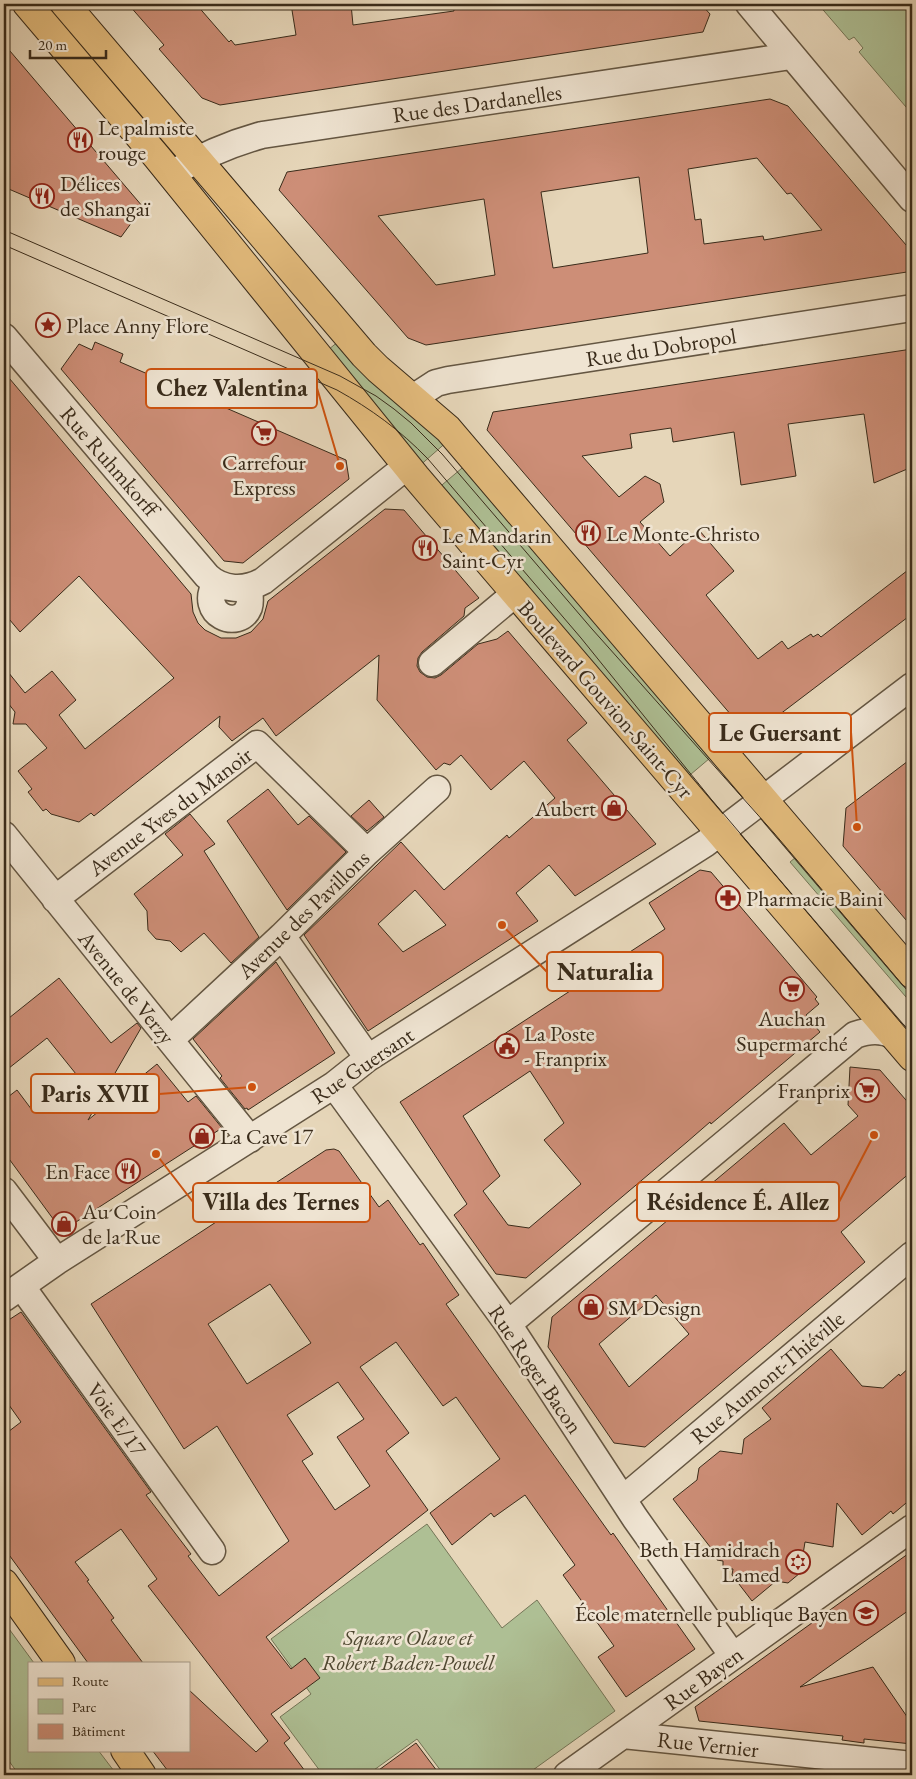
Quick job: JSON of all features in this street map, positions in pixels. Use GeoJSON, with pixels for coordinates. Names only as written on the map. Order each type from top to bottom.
{"type":"FeatureCollection","features":[{"type":"Feature","properties":{"kind":"main road","name":"Boulevard Gouvion-Saint-Cyr"},"geometry":{"type":"LineString","coordinates":[[28,4],[171,174],[407,466],[912,1057]]}},
{"type":"Feature","properties":{"kind":"main road"},"geometry":{"type":"LineString","coordinates":[[65,4],[234,200],[364,355],[448,430],[912,974]]}},
{"type":"Feature","properties":{"kind":"main road"},"geometry":{"type":"LineString","coordinates":[[4,1583],[60,1662]]}},
{"type":"Feature","properties":{"kind":"main road"},"geometry":{"type":"LineString","coordinates":[[126,1752],[142,1775]]}},
{"type":"Feature","properties":{"kind":"street"},"geometry":{"type":"LineString","coordinates":[[749,4],[912,199]]}},
{"type":"Feature","properties":{"kind":"street","name":"Rue des Dardanelles"},"geometry":{"type":"LineString","coordinates":[[171,174],[198,159],[236,142],[262,135],[791,56]]}},
{"type":"Feature","properties":{"kind":"street","name":"Rue du Dobropol"},"geometry":{"type":"LineString","coordinates":[[413,398],[436,383],[448,380],[912,308]]}},
{"type":"Feature","properties":{"kind":"street","name":"Rue Ruhmkorff"},"geometry":{"type":"LineString","coordinates":[[4,337],[216,583],[211,596],[212,604],[219,616],[234,619],[245,613],[249,607],[249,587],[264,581],[407,466]]}},
{"type":"Feature","properties":{"kind":"street"},"geometry":{"type":"LineString","coordinates":[[432,663],[516,594]]}},
{"type":"Feature","properties":{"kind":"street","name":"Rue Guersant"},"geometry":{"type":"LineString","coordinates":[[13,1292],[57,1261],[334,1085],[368,1058],[706,843],[912,686]]}},
{"type":"Feature","properties":{"kind":"street","name":"Avenue Yves du Manoir"},"geometry":{"type":"LineString","coordinates":[[55,899],[257,744],[367,852]]}},
{"type":"Feature","properties":{"kind":"street","name":"Avenue des Pavillons"},"geometry":{"type":"LineString","coordinates":[[170,1040],[282,936],[367,852],[437,789]]}},
{"type":"Feature","properties":{"kind":"street","name":"Avenue de Verzy"},"geometry":{"type":"LineString","coordinates":[[4,834],[250,1139]]}},
{"type":"Feature","properties":{"kind":"street"},"geometry":{"type":"LineString","coordinates":[[282,936],[368,1058]]}},
{"type":"Feature","properties":{"kind":"street"},"geometry":{"type":"LineString","coordinates":[[508,1324],[855,1035],[880,1030],[895,1036]]}},
{"type":"Feature","properties":{"kind":"street","name":"Rue Roger Bacon"},"geometry":{"type":"LineString","coordinates":[[334,1085],[508,1324],[629,1509],[728,1649]]}},
{"type":"Feature","properties":{"kind":"street"},"geometry":{"type":"LineString","coordinates":[[4,1191],[57,1261]]}},
{"type":"Feature","properties":{"kind":"street","name":"Rue Aumont-Thiéville"},"geometry":{"type":"LineString","coordinates":[[629,1509],[912,1255]]}},
{"type":"Feature","properties":{"kind":"street","name":"Voie E/17"},"geometry":{"type":"LineString","coordinates":[[13,1292],[212,1551]]}},
{"type":"Feature","properties":{"kind":"street","name":"Rue Bayen"},"geometry":{"type":"LineString","coordinates":[[567,1775],[623,1735],[728,1649],[912,1528]]}},
{"type":"Feature","properties":{"kind":"street","name":"Rue Vernier"},"geometry":{"type":"LineString","coordinates":[[623,1735],[912,1765]]}},
{"type":"Feature","properties":{"kind":"green space"},"geometry":{"type":"Polygon","coordinates":[[[818,4],[912,4],[912,114],[859,52],[863,48],[854,37],[849,40],[818,4]]]}},
{"type":"Feature","properties":{"kind":"green space"},"geometry":{"type":"Polygon","coordinates":[[[339,341],[449,440],[417,468],[323,354],[339,341]]]}},
{"type":"Feature","properties":{"kind":"green space"},"geometry":{"type":"Polygon","coordinates":[[[468,463],[716,753],[684,780],[436,490],[468,463]]]}},
{"type":"Feature","properties":{"kind":"green space"},"geometry":{"type":"Polygon","coordinates":[[[801,853],[912,984],[912,1004],[790,862],[801,853]]]}},
{"type":"Feature","properties":{"kind":"green space","name":"Square Olave et Robert Baden-Powell"},"geometry":{"type":"Polygon","coordinates":[[[427,1524],[502,1628],[537,1600],[615,1711],[526,1775],[444,1775],[417,1739],[367,1775],[323,1775],[280,1717],[311,1694],[271,1639],[427,1524]]]}},
{"type":"Feature","properties":{"kind":"green space"},"geometry":{"type":"Polygon","coordinates":[[[4,1622],[33,1662],[28,1662],[28,1752],[100,1752],[117,1775],[19,1775],[4,1754],[4,1622]]]}},
{"type":"Feature","properties":{"kind":"building"},"geometry":{"type":"Polygon","coordinates":[[[128,4],[196,4],[229,42],[231,40],[235,45],[296,35],[291,4],[351,4],[353,25],[454,11],[453,4],[701,4],[710,14],[703,32],[220,105],[202,98],[159,49],[164,45],[128,4]]]}},
{"type":"Feature","properties":{"kind":"building"},"geometry":{"type":"Polygon","coordinates":[[[4,44],[143,207],[121,237],[4,187],[4,44]]]}},
{"type":"Feature","properties":{"kind":"building"},"geometry":{"type":"Polygon","coordinates":[[[770,99],[788,106],[912,252],[912,258],[907,272],[426,345],[408,338],[279,190],[287,172],[770,99]],[[757,158],[688,169],[695,220],[701,219],[704,244],[763,236],[764,240],[822,230],[791,193],[787,194],[757,158]],[[639,177],[541,192],[553,268],[648,253],[639,177]],[[484,199],[378,216],[436,285],[495,275],[484,199]]]}},
{"type":"Feature","properties":{"kind":"building"},"geometry":{"type":"Polygon","coordinates":[[[95,342],[123,354],[120,362],[346,460],[349,479],[243,563],[224,561],[61,369],[79,344],[92,350],[95,342]]]}},
{"type":"Feature","properties":{"kind":"building"},"geometry":{"type":"Polygon","coordinates":[[[912,349],[912,467],[874,483],[864,414],[788,424],[796,476],[741,485],[734,432],[673,442],[671,428],[630,434],[632,448],[582,456],[619,497],[645,476],[660,484],[664,502],[640,522],[670,556],[699,530],[734,571],[706,595],[758,659],[782,641],[788,649],[811,634],[813,637],[818,634],[821,637],[912,567],[912,614],[771,721],[732,716],[487,430],[493,412],[912,349]]]}},
{"type":"Feature","properties":{"kind":"building"},"geometry":{"type":"Polygon","coordinates":[[[4,372],[191,594],[193,612],[198,623],[205,630],[221,638],[236,638],[251,632],[263,619],[268,601],[385,509],[404,510],[479,598],[465,608],[464,616],[422,652],[418,658],[417,666],[420,672],[427,677],[435,678],[478,644],[497,639],[508,631],[587,723],[567,740],[656,844],[575,896],[549,865],[516,893],[538,921],[368,1031],[304,935],[401,842],[444,890],[507,835],[509,838],[555,798],[524,761],[491,790],[461,755],[450,765],[444,763],[436,770],[377,700],[379,655],[276,736],[263,718],[232,741],[219,727],[220,716],[94,816],[91,813],[79,822],[51,814],[46,809],[43,811],[28,792],[32,789],[18,771],[47,748],[26,724],[13,724],[15,712],[4,698],[4,667],[25,693],[52,671],[76,700],[59,715],[85,749],[174,678],[79,576],[20,632],[4,613],[4,372]],[[415,890],[378,924],[403,952],[446,925],[415,890]]]}},
{"type":"Feature","properties":{"kind":"building"},"geometry":{"type":"Polygon","coordinates":[[[912,758],[912,927],[843,846],[846,808],[912,758]]]}},
{"type":"Feature","properties":{"kind":"building"},"geometry":{"type":"Polygon","coordinates":[[[268,789],[298,825],[309,816],[346,852],[287,910],[227,821],[268,789]]]}},
{"type":"Feature","properties":{"kind":"building"},"geometry":{"type":"Polygon","coordinates":[[[369,800],[384,817],[367,831],[351,816],[369,800]]]}},
{"type":"Feature","properties":{"kind":"building"},"geometry":{"type":"Polygon","coordinates":[[[190,814],[215,844],[204,851],[259,937],[231,963],[204,933],[181,952],[170,941],[156,939],[148,930],[147,911],[134,894],[183,855],[165,834],[190,814]]]}},
{"type":"Feature","properties":{"kind":"building"},"geometry":{"type":"Polygon","coordinates":[[[700,870],[711,872],[817,997],[815,999],[819,1004],[806,1015],[820,1032],[711,1124],[710,1122],[526,1278],[496,1274],[454,1215],[467,1204],[400,1102],[665,929],[649,903],[700,870]],[[530,1071],[463,1116],[500,1176],[483,1191],[508,1225],[529,1228],[581,1184],[544,1140],[564,1123],[530,1071]]]}},
{"type":"Feature","properties":{"kind":"building"},"geometry":{"type":"Polygon","coordinates":[[[276,962],[335,1053],[248,1110],[247,1108],[245,1109],[220,1078],[222,1076],[193,1039],[276,962]]]}},
{"type":"Feature","properties":{"kind":"building"},"geometry":{"type":"Polygon","coordinates":[[[59,978],[111,1043],[137,1023],[141,1028],[88,1120],[157,1064],[188,1102],[196,1096],[222,1128],[62,1231],[4,1152],[4,1100],[17,1090],[32,1110],[76,1074],[47,1038],[4,1072],[4,1022],[59,978]]]}},
{"type":"Feature","properties":{"kind":"building"},"geometry":{"type":"Polygon","coordinates":[[[850,1067],[880,1070],[912,1107],[912,1171],[841,1232],[865,1262],[645,1447],[614,1443],[548,1347],[552,1317],[784,1123],[811,1155],[858,1116],[848,1105],[850,1067]],[[656,1295],[599,1344],[629,1387],[689,1334],[656,1295]]]}},
{"type":"Feature","properties":{"kind":"building"},"geometry":{"type":"Polygon","coordinates":[[[334,1149],[339,1151],[379,1207],[388,1200],[420,1245],[423,1243],[459,1295],[446,1304],[695,1649],[626,1697],[598,1657],[614,1646],[563,1575],[575,1565],[525,1495],[494,1517],[491,1513],[452,1545],[430,1513],[500,1459],[456,1397],[443,1406],[396,1342],[360,1367],[409,1433],[386,1451],[428,1510],[266,1637],[291,1669],[305,1658],[320,1678],[271,1714],[290,1738],[284,1743],[308,1775],[171,1775],[154,1752],[190,1752],[190,1691],[256,1752],[268,1741],[148,1586],[157,1579],[121,1529],[75,1562],[114,1618],[111,1620],[142,1662],[87,1662],[4,1548],[4,1435],[21,1422],[4,1398],[4,1323],[21,1312],[151,1492],[146,1495],[191,1554],[188,1556],[219,1596],[289,1541],[217,1426],[184,1449],[91,1304],[326,1150],[334,1149]],[[270,1284],[208,1324],[247,1384],[311,1343],[270,1284]],[[338,1382],[287,1415],[313,1454],[302,1461],[335,1510],[370,1486],[337,1437],[364,1419],[338,1382]]]}},
{"type":"Feature","properties":{"kind":"building"},"geometry":{"type":"Polygon","coordinates":[[[831,1349],[862,1386],[883,1388],[912,1365],[912,1498],[893,1514],[891,1511],[862,1535],[837,1503],[833,1547],[805,1542],[800,1573],[788,1583],[776,1581],[752,1601],[732,1575],[733,1569],[723,1568],[723,1561],[717,1560],[717,1553],[714,1552],[673,1499],[697,1480],[699,1468],[720,1451],[742,1454],[744,1439],[771,1419],[762,1408],[831,1349]]]}},
{"type":"Feature","properties":{"kind":"building"},"geometry":{"type":"Polygon","coordinates":[[[912,1551],[912,1608],[800,1687],[873,1667],[912,1724],[912,1744],[864,1739],[864,1743],[842,1740],[843,1736],[699,1721],[695,1707],[912,1551]]]}},
{"type":"Feature","properties":{"kind":"building"},"geometry":{"type":"Polygon","coordinates":[[[416,1743],[440,1775],[372,1775],[416,1743]]]}},
{"type":"Feature","properties":{"kind":"tram line"},"geometry":{"type":"LineString","coordinates":[[4,230],[340,376],[376,396],[411,423],[442,454],[592,629],[774,833],[912,996]]}},
{"type":"Feature","properties":{"kind":"tram line"},"geometry":{"type":"LineString","coordinates":[[4,245],[337,390],[396,429],[428,459],[581,638],[711,799],[912,1036]]}},
{"type":"Feature","properties":{"kind":"place","name":"Le palmiste rouge"},"geometry":{"type":"Point","coordinates":[80,140]}},
{"type":"Feature","properties":{"kind":"place","name":"Délices de Shangaï"},"geometry":{"type":"Point","coordinates":[42,196]}},
{"type":"Feature","properties":{"kind":"place","name":"Place Anny Flore"},"geometry":{"type":"Point","coordinates":[48,325]}},
{"type":"Feature","properties":{"kind":"place","name":"Carrefour Express"},"geometry":{"type":"Point","coordinates":[264,433]}},
{"type":"Feature","properties":{"kind":"place","name":"Chez Valentina"},"geometry":{"type":"Point","coordinates":[340,466]}},
{"type":"Feature","properties":{"kind":"place","name":"Le Monte-Christo"},"geometry":{"type":"Point","coordinates":[588,533]}},
{"type":"Feature","properties":{"kind":"place","name":"Le Mandarin Saint-Cyr"},"geometry":{"type":"Point","coordinates":[425,548]}},
{"type":"Feature","properties":{"kind":"place","name":"Aubert"},"geometry":{"type":"Point","coordinates":[614,808]}},
{"type":"Feature","properties":{"kind":"place","name":"Le Guersant"},"geometry":{"type":"Point","coordinates":[857,827]}},
{"type":"Feature","properties":{"kind":"place","name":"Pharmacie Baini"},"geometry":{"type":"Point","coordinates":[728,898]}},
{"type":"Feature","properties":{"kind":"place","name":"Naturalia"},"geometry":{"type":"Point","coordinates":[502,925]}},
{"type":"Feature","properties":{"kind":"place","name":"Auchan Supermarché"},"geometry":{"type":"Point","coordinates":[792,989]}},
{"type":"Feature","properties":{"kind":"place","name":"La Poste - Franprix"},"geometry":{"type":"Point","coordinates":[507,1046]}},
{"type":"Feature","properties":{"kind":"place","name":"Paris XVII"},"geometry":{"type":"Point","coordinates":[252,1087]}},
{"type":"Feature","properties":{"kind":"place","name":"Franprix"},"geometry":{"type":"Point","coordinates":[867,1090]}},
{"type":"Feature","properties":{"kind":"place","name":"Résidence É. Allez"},"geometry":{"type":"Point","coordinates":[874,1135]}},
{"type":"Feature","properties":{"kind":"place","name":"La Cave 17"},"geometry":{"type":"Point","coordinates":[202,1136]}},
{"type":"Feature","properties":{"kind":"place","name":"Villa des Ternes"},"geometry":{"type":"Point","coordinates":[156,1154]}},
{"type":"Feature","properties":{"kind":"place","name":"En Face"},"geometry":{"type":"Point","coordinates":[128,1171]}},
{"type":"Feature","properties":{"kind":"place","name":"Au Coin de la Rue"},"geometry":{"type":"Point","coordinates":[64,1224]}},
{"type":"Feature","properties":{"kind":"place","name":"SM Design"},"geometry":{"type":"Point","coordinates":[591,1307]}},
{"type":"Feature","properties":{"kind":"place","name":"Beth Hamidrach Lamed"},"geometry":{"type":"Point","coordinates":[798,1562]}},
{"type":"Feature","properties":{"kind":"place","name":"École maternelle publique Bayen"},"geometry":{"type":"Point","coordinates":[866,1613]}}]}
